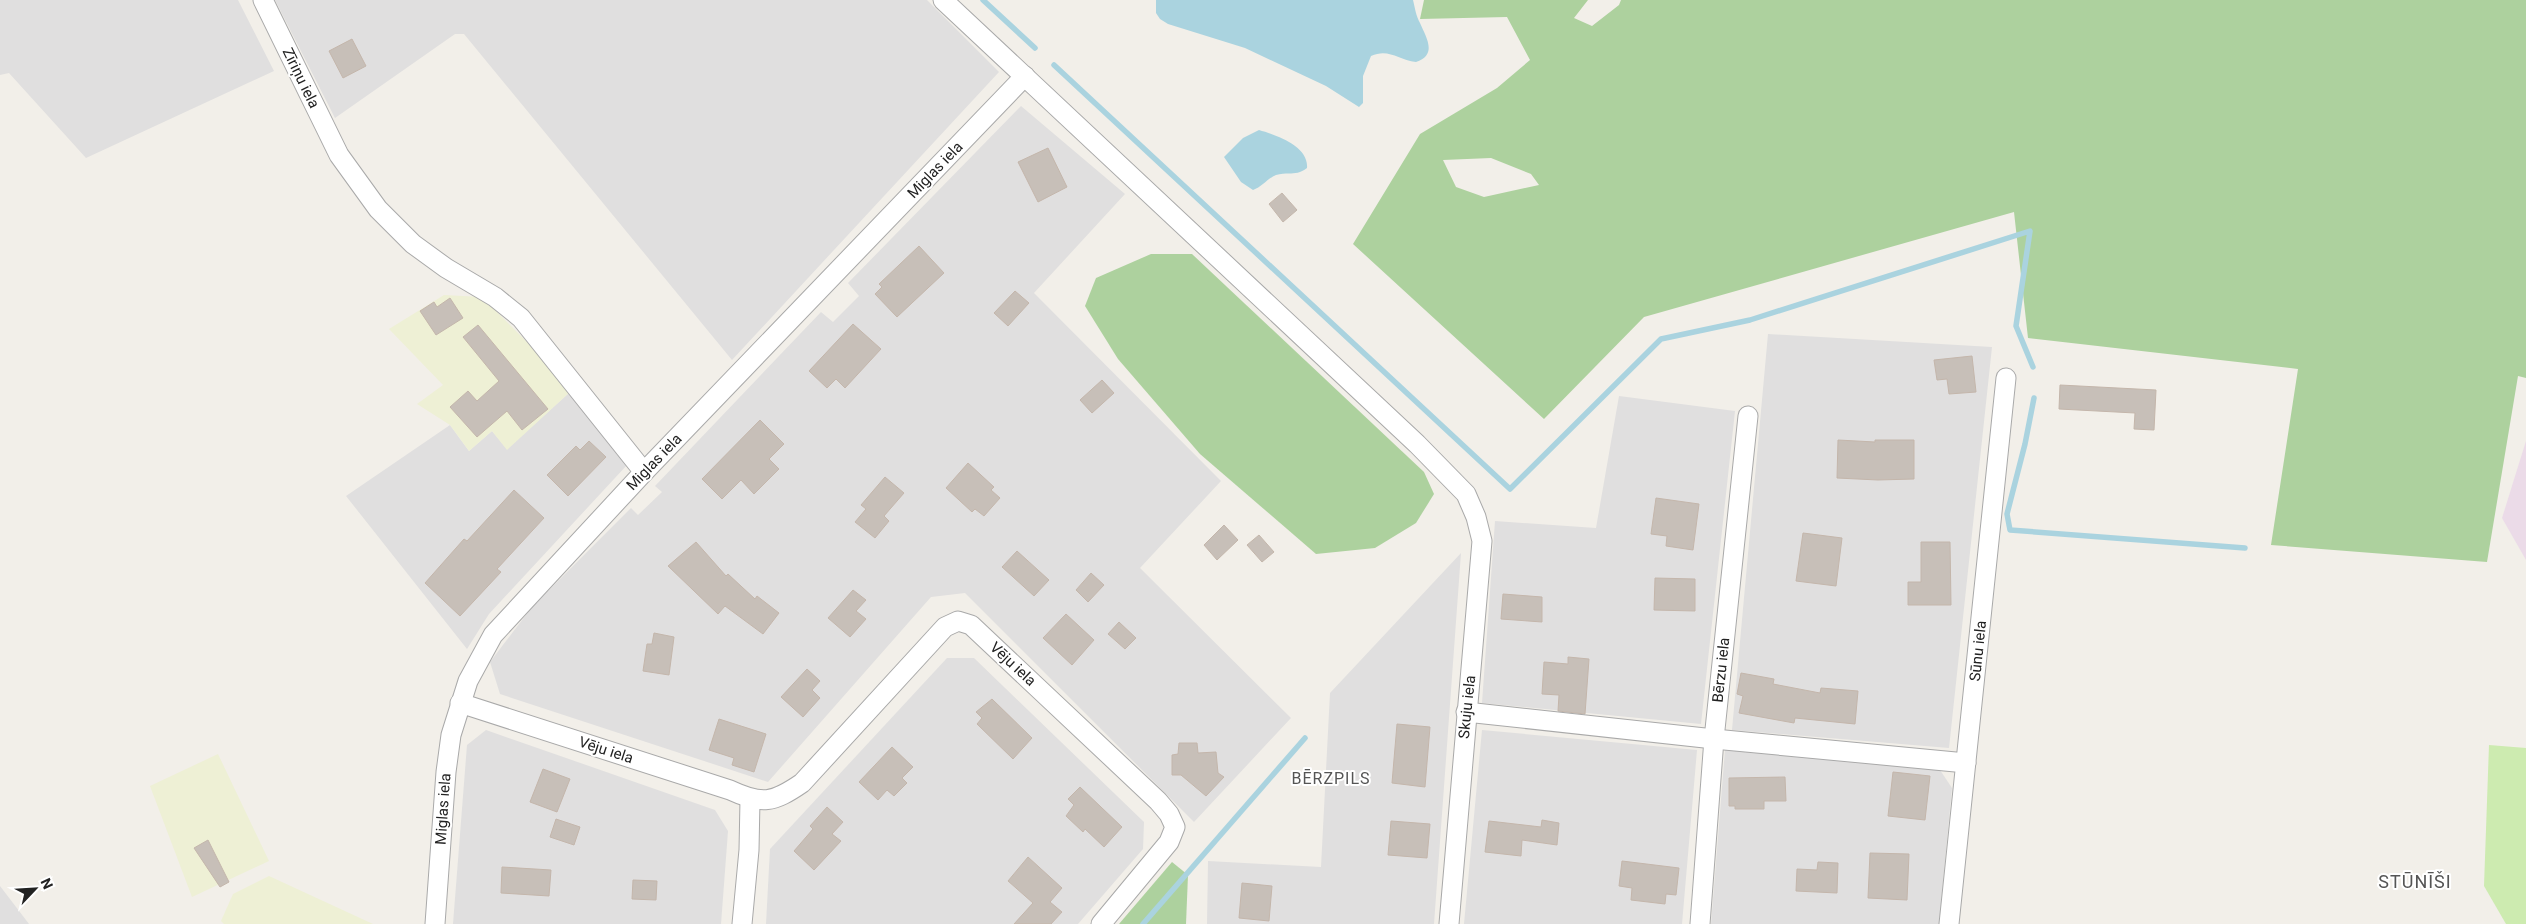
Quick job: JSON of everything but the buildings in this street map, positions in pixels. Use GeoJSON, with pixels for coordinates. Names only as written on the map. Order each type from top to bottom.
{"type":"FeatureCollection","features":[{"type":"Feature","properties":{"kind":"street","name":"Zīriņu iela"},"geometry":{"type":"LineString","coordinates":[[263,0],[339,155],[378,209],[413,244],[446,268],[495,297],[521,318],[644,472]]}},
{"type":"Feature","properties":{"kind":"street"},"geometry":{"type":"LineString","coordinates":[[943,0],[1026,76]]}},
{"type":"Feature","properties":{"kind":"street","name":"Miglas iela"},"geometry":{"type":"LineString","coordinates":[[435,924],[446,772],[451,735],[468,681],[492,635],[644,472],[1026,76]]}},
{"type":"Feature","properties":{"kind":"street","name":"Skuju iela"},"geometry":{"type":"LineString","coordinates":[[1026,76],[1417,444],[1466,494],[1476,517],[1482,541],[1449,924]]}},
{"type":"Feature","properties":{"kind":"street","name":"Sūnu iela"},"geometry":{"type":"LineString","coordinates":[[1949,924],[2006,378]]}},
{"type":"Feature","properties":{"kind":"street","name":"Bērzu iela"},"geometry":{"type":"LineString","coordinates":[[1700,924],[1714,739],[1748,416]]}},
{"type":"Feature","properties":{"kind":"street","name":"Vēju iela"},"geometry":{"type":"LineString","coordinates":[[460,703],[730,790],[750,800],[780,799],[802,784],[945,626],[958,621],[971,625],[1158,801],[1169,814],[1175,827],[1169,842],[1101,924]]}},
{"type":"Feature","properties":{"kind":"street"},"geometry":{"type":"LineString","coordinates":[[1466,712],[1714,739],[1966,763]]}},
{"type":"Feature","properties":{"kind":"street"},"geometry":{"type":"LineString","coordinates":[[742,924],[749,850],[750,800]]}},
{"type":"Feature","properties":{"kind":"shaded area"},"geometry":{"type":"Polygon","coordinates":[[[0,0],[238,0],[274,71],[86,158],[9,73],[0,75],[0,0]]]}},
{"type":"Feature","properties":{"kind":"shaded area"},"geometry":{"type":"Polygon","coordinates":[[[275,0],[927,0],[999,72],[732,360],[464,34],[455,34],[335,118],[275,0]]]}},
{"type":"Feature","properties":{"kind":"shaded area"},"geometry":{"type":"Polygon","coordinates":[[[1021,106],[1125,194],[1034,293],[1221,481],[1140,568],[1291,718],[1194,822],[965,593],[931,597],[768,782],[500,694],[490,662],[532,607],[631,508],[638,515],[662,492],[655,486],[821,312],[833,322],[859,296],[848,283],[1021,106]]]}},
{"type":"Feature","properties":{"kind":"shaded area"},"geometry":{"type":"Polygon","coordinates":[[[1768,334],[1992,347],[1949,748],[1732,730],[1768,334]]]}},
{"type":"Feature","properties":{"kind":"shaded area"},"geometry":{"type":"Polygon","coordinates":[[[570,392],[627,465],[489,614],[467,649],[346,496],[450,425],[469,451],[492,431],[507,449],[570,392]]]}},
{"type":"Feature","properties":{"kind":"shaded area"},"geometry":{"type":"Polygon","coordinates":[[[1619,396],[1735,411],[1701,724],[1482,703],[1495,521],[1596,528],[1619,396]]]}},
{"type":"Feature","properties":{"kind":"shaded area"},"geometry":{"type":"Polygon","coordinates":[[[2526,441],[2526,560],[2502,518],[2526,441]]]}},
{"type":"Feature","properties":{"kind":"shaded area"},"geometry":{"type":"Polygon","coordinates":[[[1461,553],[1434,924],[1207,924],[1208,861],[1321,867],[1330,693],[1461,553]]]}},
{"type":"Feature","properties":{"kind":"shaded area"},"geometry":{"type":"Polygon","coordinates":[[[947,658],[974,658],[1144,822],[1143,849],[1078,924],[766,924],[770,849],[947,658]]]}},
{"type":"Feature","properties":{"kind":"shaded area"},"geometry":{"type":"Polygon","coordinates":[[[486,730],[715,810],[728,831],[721,924],[453,924],[467,745],[486,730]]]}},
{"type":"Feature","properties":{"kind":"shaded area"},"geometry":{"type":"Polygon","coordinates":[[[1482,730],[1697,750],[1682,924],[1464,924],[1482,730]]]}},
{"type":"Feature","properties":{"kind":"shaded area"},"geometry":{"type":"Polygon","coordinates":[[[1725,750],[1938,767],[1952,788],[1939,924],[1711,924],[1725,750]]]}},
{"type":"Feature","properties":{"kind":"shaded area"},"geometry":{"type":"Polygon","coordinates":[[[0,886],[29,924],[0,924],[0,886]]]}},
{"type":"Feature","properties":{"kind":"green space"},"geometry":{"type":"Polygon","coordinates":[[[1424,0],[1588,0],[1574,18],[1592,26],[1619,5],[1621,0],[2526,0],[2526,378],[2518,376],[2487,562],[2271,545],[2298,369],[2028,338],[2014,212],[1644,317],[1544,419],[1353,244],[1420,134],[1497,88],[1530,60],[1507,17],[1420,19],[1424,0]],[[1491,158],[1443,160],[1456,187],[1484,197],[1539,185],[1531,174],[1491,158]]]}},
{"type":"Feature","properties":{"kind":"green space"},"geometry":{"type":"Polygon","coordinates":[[[1151,254],[1192,254],[1424,472],[1434,494],[1416,523],[1375,548],[1316,554],[1200,454],[1118,359],[1085,306],[1096,278],[1151,254]]]}},
{"type":"Feature","properties":{"kind":"green space"},"geometry":{"type":"Polygon","coordinates":[[[444,295],[482,297],[528,343],[570,392],[507,450],[492,431],[469,451],[450,425],[417,404],[443,385],[389,329],[444,295]]]}},
{"type":"Feature","properties":{"kind":"green space"},"geometry":{"type":"Polygon","coordinates":[[[2489,745],[2526,748],[2526,924],[2506,924],[2484,886],[2489,745]]]}},
{"type":"Feature","properties":{"kind":"green space"},"geometry":{"type":"Polygon","coordinates":[[[218,754],[269,861],[192,897],[150,786],[218,754]]]}},
{"type":"Feature","properties":{"kind":"green space"},"geometry":{"type":"Polygon","coordinates":[[[1172,862],[1188,875],[1186,924],[1119,924],[1172,862]]]}},
{"type":"Feature","properties":{"kind":"green space"},"geometry":{"type":"Polygon","coordinates":[[[269,876],[373,924],[224,924],[221,921],[233,894],[269,876]]]}},
{"type":"Feature","properties":{"kind":"water"},"geometry":{"type":"Polygon","coordinates":[[[1156,0],[1413,0],[1429,50],[1423,59],[1416,62],[1383,53],[1371,56],[1363,76],[1363,103],[1359,107],[1326,86],[1245,48],[1168,24],[1160,19],[1156,13],[1156,0]]]}},
{"type":"Feature","properties":{"kind":"water"},"geometry":{"type":"Polygon","coordinates":[[[1259,130],[1282,138],[1297,148],[1303,153],[1307,168],[1296,173],[1276,175],[1253,190],[1241,182],[1224,157],[1243,138],[1259,130]]]}},
{"type":"Feature","properties":{"kind":"waterway"},"geometry":{"type":"LineString","coordinates":[[983,0],[1035,48]]}},
{"type":"Feature","properties":{"kind":"waterway"},"geometry":{"type":"LineString","coordinates":[[1054,65],[1510,489],[1661,339],[1750,320],[2030,231],[2016,326],[2033,367]]}},
{"type":"Feature","properties":{"kind":"waterway"},"geometry":{"type":"LineString","coordinates":[[2034,398],[2025,444],[2007,514],[2010,530],[2245,548]]}},
{"type":"Feature","properties":{"kind":"waterway"},"geometry":{"type":"LineString","coordinates":[[1143,924],[1305,738]]}},
{"type":"Feature","properties":{"kind":"district","name":"BĒRZPILS"},"geometry":{"type":"Point","coordinates":[1331,778]}},
{"type":"Feature","properties":{"kind":"district","name":"STŪNĪŠI"},"geometry":{"type":"Point","coordinates":[2415,881]}}]}
